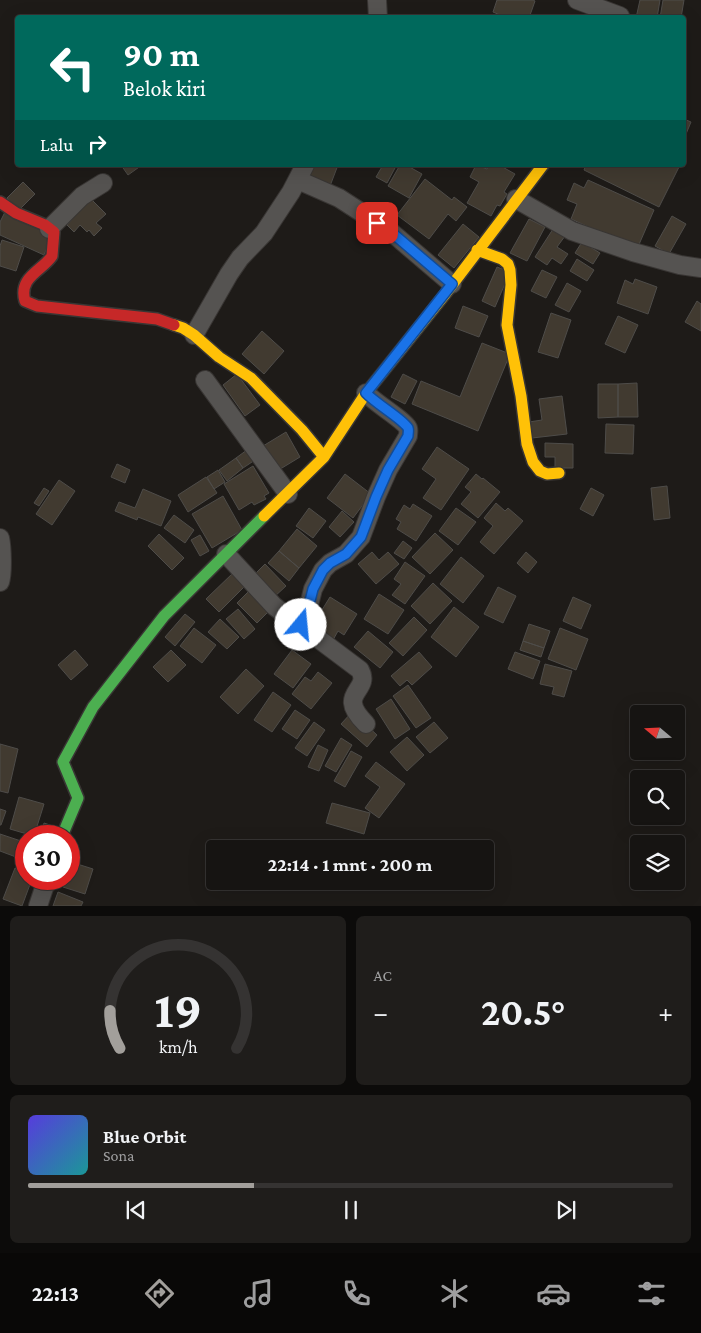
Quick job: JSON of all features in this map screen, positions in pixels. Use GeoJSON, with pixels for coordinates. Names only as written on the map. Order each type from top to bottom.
{"type":"FeatureCollection","features":[{"type":"Feature","properties":{"kind":"street"},"geometry":{"type":"LineString","coordinates":[[377,0],[378,15]]}},
{"type":"Feature","properties":{"kind":"street"},"geometry":{"type":"LineString","coordinates":[[577,0],[620,11]]}},
{"type":"Feature","properties":{"kind":"street"},"geometry":{"type":"LineString","coordinates":[[67,825],[78,798],[63,762],[93,707],[164,616],[324,457],[366,393],[541,167]]}},
{"type":"Feature","properties":{"kind":"street"},"geometry":{"type":"LineString","coordinates":[[194,335],[228,274],[240,258],[264,234],[301,172],[390,231],[452,284]]}},
{"type":"Feature","properties":{"kind":"street"},"geometry":{"type":"LineString","coordinates":[[49,229],[82,196],[103,182]]}},
{"type":"Feature","properties":{"kind":"street"},"geometry":{"type":"LineString","coordinates":[[516,199],[572,231],[652,257],[680,265],[701,268]]}},
{"type":"Feature","properties":{"kind":"street"},"geometry":{"type":"LineString","coordinates":[[0,202],[16,213],[45,225],[54,232],[51,260],[40,266],[25,285],[23,294],[28,303],[37,306],[157,319],[183,328],[219,357],[251,378],[302,430],[324,457]]}},
{"type":"Feature","properties":{"kind":"street"},"geometry":{"type":"LineString","coordinates":[[477,250],[502,259],[508,264],[511,276],[508,326],[521,397],[525,435],[530,455],[537,469],[545,474],[559,473]]}},
{"type":"Feature","properties":{"kind":"street"},"geometry":{"type":"LineString","coordinates":[[206,380],[288,494]]}},
{"type":"Feature","properties":{"kind":"street"},"geometry":{"type":"LineString","coordinates":[[296,622],[310,601],[313,589],[323,570],[330,563],[346,554],[361,537],[388,470],[408,436],[409,431],[405,424],[372,400],[366,393]]}},
{"type":"Feature","properties":{"kind":"street"},"geometry":{"type":"LineString","coordinates":[[0,538],[2,574],[0,582]]}},
{"type":"Feature","properties":{"kind":"street"},"geometry":{"type":"LineString","coordinates":[[226,554],[274,606],[360,670],[363,681],[352,705],[366,724]]}},
{"type":"Feature","properties":{"kind":"street"},"geometry":{"type":"LineString","coordinates":[[38,906],[43,890]]}},
{"type":"Feature","properties":{"kind":"building"},"geometry":{"type":"Polygon","coordinates":[[[497,0],[535,1],[530,15],[500,15],[493,12],[497,0]]]}},
{"type":"Feature","properties":{"kind":"building"},"geometry":{"type":"Polygon","coordinates":[[[640,0],[660,0],[658,15],[637,15],[640,0]]]}},
{"type":"Feature","properties":{"kind":"building"},"geometry":{"type":"Polygon","coordinates":[[[663,0],[684,0],[682,15],[660,15],[663,0]]]}},
{"type":"Feature","properties":{"kind":"building"},"geometry":{"type":"Polygon","coordinates":[[[686,120],[691,122],[686,134],[686,120]]]}},
{"type":"Feature","properties":{"kind":"building"},"geometry":{"type":"Polygon","coordinates":[[[122,167],[139,167],[128,175],[122,167]]]}},
{"type":"Feature","properties":{"kind":"building"},"geometry":{"type":"Polygon","coordinates":[[[312,167],[337,167],[330,186],[308,178],[312,167]]]}},
{"type":"Feature","properties":{"kind":"building"},"geometry":{"type":"Polygon","coordinates":[[[382,167],[395,168],[387,183],[376,177],[382,167]]]}},
{"type":"Feature","properties":{"kind":"building"},"geometry":{"type":"Polygon","coordinates":[[[399,167],[410,167],[422,174],[409,198],[388,186],[399,167]]]}},
{"type":"Feature","properties":{"kind":"building"},"geometry":{"type":"Polygon","coordinates":[[[475,167],[487,169],[488,167],[503,167],[515,174],[504,192],[507,194],[500,206],[497,205],[491,216],[467,203],[479,182],[470,177],[475,167]]]}},
{"type":"Feature","properties":{"kind":"building"},"geometry":{"type":"Polygon","coordinates":[[[585,167],[679,167],[659,207],[584,170],[585,167]]]}},
{"type":"Feature","properties":{"kind":"building"},"geometry":{"type":"Polygon","coordinates":[[[425,179],[452,200],[454,197],[467,207],[456,221],[448,214],[429,239],[397,215],[425,179]]]}},
{"type":"Feature","properties":{"kind":"building"},"geometry":{"type":"Polygon","coordinates":[[[588,180],[654,210],[637,249],[571,219],[577,204],[567,200],[574,183],[584,188],[588,180]]]}},
{"type":"Feature","properties":{"kind":"building"},"geometry":{"type":"Polygon","coordinates":[[[23,182],[35,194],[19,210],[7,198],[23,182]]]}},
{"type":"Feature","properties":{"kind":"building"},"geometry":{"type":"Polygon","coordinates":[[[88,196],[106,214],[96,223],[102,228],[94,236],[89,230],[87,232],[80,225],[74,232],[67,225],[73,218],[70,215],[88,196]]]}},
{"type":"Feature","properties":{"kind":"building"},"geometry":{"type":"Polygon","coordinates":[[[5,212],[53,233],[44,255],[0,235],[0,222],[5,212]]]}},
{"type":"Feature","properties":{"kind":"building"},"geometry":{"type":"Polygon","coordinates":[[[672,216],[686,224],[669,254],[655,246],[672,216]]]}},
{"type":"Feature","properties":{"kind":"building"},"geometry":{"type":"Polygon","coordinates":[[[529,219],[545,227],[527,261],[510,253],[529,219]]]}},
{"type":"Feature","properties":{"kind":"building"},"geometry":{"type":"Polygon","coordinates":[[[463,224],[479,237],[454,268],[438,255],[463,224]]]}},
{"type":"Feature","properties":{"kind":"building"},"geometry":{"type":"Polygon","coordinates":[[[553,229],[565,236],[557,247],[568,254],[561,264],[552,258],[547,265],[535,257],[553,229]]]}},
{"type":"Feature","properties":{"kind":"building"},"geometry":{"type":"Polygon","coordinates":[[[2,240],[24,247],[16,271],[0,266],[0,246],[2,240]]]}},
{"type":"Feature","properties":{"kind":"building"},"geometry":{"type":"Polygon","coordinates":[[[582,242],[600,253],[593,264],[575,253],[582,242]]]}},
{"type":"Feature","properties":{"kind":"building"},"geometry":{"type":"Polygon","coordinates":[[[577,259],[594,270],[587,281],[570,271],[577,259]]]}},
{"type":"Feature","properties":{"kind":"building"},"geometry":{"type":"Polygon","coordinates":[[[497,267],[510,272],[495,307],[482,301],[497,267]]]}},
{"type":"Feature","properties":{"kind":"building"},"geometry":{"type":"Polygon","coordinates":[[[542,270],[557,277],[546,298],[531,291],[542,270]]]}},
{"type":"Feature","properties":{"kind":"building"},"geometry":{"type":"Polygon","coordinates":[[[635,279],[657,287],[648,314],[617,303],[625,280],[633,284],[635,279]]]}},
{"type":"Feature","properties":{"kind":"building"},"geometry":{"type":"Polygon","coordinates":[[[567,283],[581,291],[569,312],[555,305],[567,283]]]}},
{"type":"Feature","properties":{"kind":"building"},"geometry":{"type":"Polygon","coordinates":[[[697,301],[701,304],[701,331],[685,322],[697,301]]]}},
{"type":"Feature","properties":{"kind":"building"},"geometry":{"type":"Polygon","coordinates":[[[463,306],[488,316],[479,337],[455,328],[463,306]]]}},
{"type":"Feature","properties":{"kind":"building"},"geometry":{"type":"Polygon","coordinates":[[[551,313],[571,320],[558,358],[538,352],[551,313]]]}},
{"type":"Feature","properties":{"kind":"building"},"geometry":{"type":"Polygon","coordinates":[[[618,316],[638,325],[625,353],[605,344],[618,316]]]}},
{"type":"Feature","properties":{"kind":"building"},"geometry":{"type":"Polygon","coordinates":[[[262,331],[284,351],[264,374],[242,354],[262,331]]]}},
{"type":"Feature","properties":{"kind":"building"},"geometry":{"type":"Polygon","coordinates":[[[482,343],[510,354],[478,431],[412,404],[421,381],[460,397],[482,343]]]}},
{"type":"Feature","properties":{"kind":"building"},"geometry":{"type":"Polygon","coordinates":[[[237,374],[260,405],[245,416],[223,385],[237,374]]]}},
{"type":"Feature","properties":{"kind":"building"},"geometry":{"type":"Polygon","coordinates":[[[403,374],[417,381],[405,404],[391,397],[403,374]]]}},
{"type":"Feature","properties":{"kind":"building"},"geometry":{"type":"Polygon","coordinates":[[[637,383],[638,417],[618,417],[618,384],[637,383]]]}},
{"type":"Feature","properties":{"kind":"building"},"geometry":{"type":"Polygon","coordinates":[[[598,384],[618,384],[618,417],[598,418],[598,384]]]}},
{"type":"Feature","properties":{"kind":"building"},"geometry":{"type":"Polygon","coordinates":[[[562,396],[567,434],[532,438],[529,422],[542,420],[539,399],[562,396]]]}},
{"type":"Feature","properties":{"kind":"building"},"geometry":{"type":"Polygon","coordinates":[[[606,424],[634,425],[633,454],[605,453],[606,424]]]}},
{"type":"Feature","properties":{"kind":"building"},"geometry":{"type":"Polygon","coordinates":[[[286,432],[300,457],[277,471],[263,446],[286,432]]]}},
{"type":"Feature","properties":{"kind":"building"},"geometry":{"type":"Polygon","coordinates":[[[545,443],[573,444],[573,468],[555,468],[555,457],[545,457],[545,443]]]}},
{"type":"Feature","properties":{"kind":"building"},"geometry":{"type":"Polygon","coordinates":[[[251,447],[258,458],[243,468],[236,458],[251,447]]]}},
{"type":"Feature","properties":{"kind":"building"},"geometry":{"type":"Polygon","coordinates":[[[437,447],[469,469],[441,510],[423,498],[436,479],[422,469],[437,447]]]}},
{"type":"Feature","properties":{"kind":"building"},"geometry":{"type":"Polygon","coordinates":[[[236,458],[243,468],[227,481],[219,470],[236,458]]]}},
{"type":"Feature","properties":{"kind":"building"},"geometry":{"type":"Polygon","coordinates":[[[117,464],[130,470],[125,483],[111,477],[117,464]]]}},
{"type":"Feature","properties":{"kind":"building"},"geometry":{"type":"Polygon","coordinates":[[[253,466],[269,493],[264,496],[266,499],[254,505],[252,502],[239,510],[224,484],[253,466]]]}},
{"type":"Feature","properties":{"kind":"building"},"geometry":{"type":"Polygon","coordinates":[[[218,470],[225,482],[214,489],[207,477],[218,470]]]}},
{"type":"Feature","properties":{"kind":"building"},"geometry":{"type":"Polygon","coordinates":[[[345,474],[371,494],[353,518],[327,498],[345,474]]]}},
{"type":"Feature","properties":{"kind":"building"},"geometry":{"type":"Polygon","coordinates":[[[476,474],[500,492],[478,518],[461,504],[471,492],[465,487],[476,474]]]}},
{"type":"Feature","properties":{"kind":"building"},"geometry":{"type":"Polygon","coordinates":[[[206,477],[217,493],[188,512],[178,495],[206,477]]]}},
{"type":"Feature","properties":{"kind":"building"},"geometry":{"type":"Polygon","coordinates":[[[59,480],[75,491],[52,525],[36,514],[59,480]]]}},
{"type":"Feature","properties":{"kind":"building"},"geometry":{"type":"Polygon","coordinates":[[[667,486],[670,518],[654,520],[651,488],[667,486]]]}},
{"type":"Feature","properties":{"kind":"building"},"geometry":{"type":"Polygon","coordinates":[[[44,488],[49,491],[39,506],[34,503],[44,488]]]}},
{"type":"Feature","properties":{"kind":"building"},"geometry":{"type":"Polygon","coordinates":[[[591,488],[604,495],[593,516],[580,509],[591,488]]]}},
{"type":"Feature","properties":{"kind":"building"},"geometry":{"type":"Polygon","coordinates":[[[143,489],[171,501],[161,526],[138,517],[137,520],[115,511],[119,502],[135,508],[143,489]]]}},
{"type":"Feature","properties":{"kind":"building"},"geometry":{"type":"Polygon","coordinates":[[[223,496],[242,530],[212,548],[192,514],[223,496]]]}},
{"type":"Feature","properties":{"kind":"building"},"geometry":{"type":"Polygon","coordinates":[[[496,503],[505,511],[508,508],[523,521],[494,554],[480,542],[493,526],[484,518],[496,503]]]}},
{"type":"Feature","properties":{"kind":"building"},"geometry":{"type":"Polygon","coordinates":[[[413,504],[432,516],[416,541],[397,529],[401,522],[396,519],[404,505],[410,509],[413,504]]]}},
{"type":"Feature","properties":{"kind":"building"},"geometry":{"type":"Polygon","coordinates":[[[309,508],[326,521],[313,538],[296,526],[309,508]]]}},
{"type":"Feature","properties":{"kind":"building"},"geometry":{"type":"Polygon","coordinates":[[[456,508],[476,522],[458,545],[439,531],[456,508]]]}},
{"type":"Feature","properties":{"kind":"building"},"geometry":{"type":"Polygon","coordinates":[[[342,511],[354,522],[340,537],[329,527],[342,511]]]}},
{"type":"Feature","properties":{"kind":"building"},"geometry":{"type":"Polygon","coordinates":[[[174,515],[194,530],[185,543],[164,528],[174,515]]]}},
{"type":"Feature","properties":{"kind":"building"},"geometry":{"type":"Polygon","coordinates":[[[297,529],[317,546],[299,568],[279,551],[297,529]]]}},
{"type":"Feature","properties":{"kind":"building"},"geometry":{"type":"Polygon","coordinates":[[[435,533],[453,550],[430,574],[412,557],[435,533]]]}},
{"type":"Feature","properties":{"kind":"building"},"geometry":{"type":"Polygon","coordinates":[[[159,534],[184,558],[172,570],[148,546],[159,534]]]}},
{"type":"Feature","properties":{"kind":"building"},"geometry":{"type":"Polygon","coordinates":[[[200,535],[209,551],[200,556],[191,540],[200,535]]]}},
{"type":"Feature","properties":{"kind":"building"},"geometry":{"type":"Polygon","coordinates":[[[403,541],[412,548],[404,559],[394,553],[403,541]]]}},
{"type":"Feature","properties":{"kind":"building"},"geometry":{"type":"Polygon","coordinates":[[[279,551],[299,568],[289,581],[268,563],[279,551]]]}},
{"type":"Feature","properties":{"kind":"building"},"geometry":{"type":"Polygon","coordinates":[[[372,552],[379,560],[388,552],[399,564],[376,584],[358,564],[372,552]]]}},
{"type":"Feature","properties":{"kind":"building"},"geometry":{"type":"Polygon","coordinates":[[[526,552],[537,562],[528,573],[517,563],[526,552]]]}},
{"type":"Feature","properties":{"kind":"building"},"geometry":{"type":"Polygon","coordinates":[[[461,557],[484,576],[463,603],[440,584],[461,557]]]}},
{"type":"Feature","properties":{"kind":"building"},"geometry":{"type":"Polygon","coordinates":[[[405,562],[425,576],[405,604],[392,595],[401,584],[394,579],[405,562]]]}},
{"type":"Feature","properties":{"kind":"building"},"geometry":{"type":"Polygon","coordinates":[[[265,564],[286,586],[273,598],[252,577],[265,564]]]}},
{"type":"Feature","properties":{"kind":"building"},"geometry":{"type":"Polygon","coordinates":[[[234,572],[246,585],[219,612],[206,599],[234,572]]]}},
{"type":"Feature","properties":{"kind":"building"},"geometry":{"type":"Polygon","coordinates":[[[433,583],[452,601],[430,624],[411,606],[433,583]]]}},
{"type":"Feature","properties":{"kind":"building"},"geometry":{"type":"Polygon","coordinates":[[[498,587],[516,596],[503,623],[484,614],[498,587]]]}},
{"type":"Feature","properties":{"kind":"building"},"geometry":{"type":"Polygon","coordinates":[[[250,590],[270,610],[257,623],[237,603],[250,590]]]}},
{"type":"Feature","properties":{"kind":"building"},"geometry":{"type":"Polygon","coordinates":[[[379,594],[404,610],[388,634],[364,619],[379,594]]]}},
{"type":"Feature","properties":{"kind":"building"},"geometry":{"type":"Polygon","coordinates":[[[330,597],[357,614],[344,635],[338,631],[333,640],[319,631],[324,622],[317,618],[330,597]]]}},
{"type":"Feature","properties":{"kind":"building"},"geometry":{"type":"Polygon","coordinates":[[[573,597],[591,605],[581,629],[563,621],[573,597]]]}},
{"type":"Feature","properties":{"kind":"building"},"geometry":{"type":"Polygon","coordinates":[[[454,607],[479,627],[456,657],[431,637],[454,607]]]}},
{"type":"Feature","properties":{"kind":"building"},"geometry":{"type":"Polygon","coordinates":[[[238,609],[255,629],[244,639],[226,619],[238,609]]]}},
{"type":"Feature","properties":{"kind":"building"},"geometry":{"type":"Polygon","coordinates":[[[185,614],[195,622],[175,646],[165,637],[185,614]]]}},
{"type":"Feature","properties":{"kind":"building"},"geometry":{"type":"Polygon","coordinates":[[[414,617],[427,630],[403,656],[389,643],[414,617]]]}},
{"type":"Feature","properties":{"kind":"building"},"geometry":{"type":"Polygon","coordinates":[[[220,619],[239,637],[227,649],[208,632],[220,619]]]}},
{"type":"Feature","properties":{"kind":"building"},"geometry":{"type":"Polygon","coordinates":[[[529,624],[550,631],[544,648],[523,641],[529,624]]]}},
{"type":"Feature","properties":{"kind":"building"},"geometry":{"type":"Polygon","coordinates":[[[194,628],[216,645],[202,663],[180,646],[194,628]]]}},
{"type":"Feature","properties":{"kind":"building"},"geometry":{"type":"Polygon","coordinates":[[[560,628],[588,639],[576,670],[548,659],[560,628]]]}},
{"type":"Feature","properties":{"kind":"building"},"geometry":{"type":"Polygon","coordinates":[[[368,631],[393,652],[380,668],[354,647],[368,631]]]}},
{"type":"Feature","properties":{"kind":"building"},"geometry":{"type":"Polygon","coordinates":[[[523,641],[544,648],[541,657],[520,650],[523,641]]]}},
{"type":"Feature","properties":{"kind":"building"},"geometry":{"type":"Polygon","coordinates":[[[75,650],[88,665],[71,680],[58,665],[75,650]]]}},
{"type":"Feature","properties":{"kind":"building"},"geometry":{"type":"Polygon","coordinates":[[[171,650],[186,665],[168,682],[153,667],[171,650]]]}},
{"type":"Feature","properties":{"kind":"building"},"geometry":{"type":"Polygon","coordinates":[[[292,650],[311,664],[293,688],[274,674],[292,650]]]}},
{"type":"Feature","properties":{"kind":"building"},"geometry":{"type":"Polygon","coordinates":[[[419,652],[432,667],[412,685],[407,680],[400,686],[391,676],[419,652]]]}},
{"type":"Feature","properties":{"kind":"building"},"geometry":{"type":"Polygon","coordinates":[[[515,652],[540,661],[533,679],[508,669],[515,652]]]}},
{"type":"Feature","properties":{"kind":"building"},"geometry":{"type":"Polygon","coordinates":[[[545,664],[572,671],[564,697],[552,694],[554,687],[540,684],[545,664]]]}},
{"type":"Feature","properties":{"kind":"building"},"geometry":{"type":"Polygon","coordinates":[[[246,669],[264,686],[238,714],[220,697],[246,669]]]}},
{"type":"Feature","properties":{"kind":"building"},"geometry":{"type":"Polygon","coordinates":[[[318,672],[332,683],[311,709],[292,694],[305,677],[311,681],[318,672]]]}},
{"type":"Feature","properties":{"kind":"building"},"geometry":{"type":"Polygon","coordinates":[[[408,685],[431,718],[416,728],[393,696],[408,685]]]}},
{"type":"Feature","properties":{"kind":"building"},"geometry":{"type":"Polygon","coordinates":[[[273,692],[291,705],[272,732],[254,720],[273,692]]]}},
{"type":"Feature","properties":{"kind":"building"},"geometry":{"type":"Polygon","coordinates":[[[391,699],[410,729],[395,739],[376,709],[391,699]]]}},
{"type":"Feature","properties":{"kind":"building"},"geometry":{"type":"Polygon","coordinates":[[[295,710],[310,720],[297,739],[282,729],[295,710]]]}},
{"type":"Feature","properties":{"kind":"building"},"geometry":{"type":"Polygon","coordinates":[[[352,712],[377,735],[367,747],[341,724],[352,712]]]}},
{"type":"Feature","properties":{"kind":"building"},"geometry":{"type":"Polygon","coordinates":[[[314,722],[325,730],[307,756],[295,748],[314,722]]]}},
{"type":"Feature","properties":{"kind":"building"},"geometry":{"type":"Polygon","coordinates":[[[434,722],[448,738],[430,753],[416,737],[434,722]]]}},
{"type":"Feature","properties":{"kind":"building"},"geometry":{"type":"Polygon","coordinates":[[[407,737],[424,755],[407,771],[390,752],[407,737]]]}},
{"type":"Feature","properties":{"kind":"building"},"geometry":{"type":"Polygon","coordinates":[[[341,738],[352,745],[336,772],[325,766],[341,738]]]}},
{"type":"Feature","properties":{"kind":"building"},"geometry":{"type":"Polygon","coordinates":[[[0,744],[18,749],[8,793],[0,791],[0,744]]]}},
{"type":"Feature","properties":{"kind":"building"},"geometry":{"type":"Polygon","coordinates":[[[318,745],[328,750],[319,771],[308,767],[318,745]]]}},
{"type":"Feature","properties":{"kind":"building"},"geometry":{"type":"Polygon","coordinates":[[[351,751],[362,757],[345,787],[334,781],[351,751]]]}},
{"type":"Feature","properties":{"kind":"building"},"geometry":{"type":"Polygon","coordinates":[[[376,762],[405,784],[379,818],[365,808],[380,787],[365,776],[376,762]]]}},
{"type":"Feature","properties":{"kind":"building"},"geometry":{"type":"Polygon","coordinates":[[[19,797],[44,804],[37,825],[15,825],[15,830],[10,829],[19,797]]]}},
{"type":"Feature","properties":{"kind":"building"},"geometry":{"type":"Polygon","coordinates":[[[332,803],[370,813],[364,834],[326,823],[332,803]]]}},
{"type":"Feature","properties":{"kind":"building"},"geometry":{"type":"Polygon","coordinates":[[[0,809],[6,811],[1,825],[0,825],[0,809]]]}},
{"type":"Feature","properties":{"kind":"building"},"geometry":{"type":"Polygon","coordinates":[[[0,834],[15,839],[15,857],[0,851],[0,834]]]}},
{"type":"Feature","properties":{"kind":"building"},"geometry":{"type":"Polygon","coordinates":[[[80,865],[93,869],[85,894],[72,890],[80,890],[80,865]]]}},
{"type":"Feature","properties":{"kind":"building"},"geometry":{"type":"Polygon","coordinates":[[[15,868],[15,890],[28,890],[22,906],[3,899],[15,868]]]}},
{"type":"Feature","properties":{"kind":"building"},"geometry":{"type":"Polygon","coordinates":[[[58,892],[83,902],[81,906],[53,906],[58,892]]]}},
{"type":"Feature","properties":{"kind":"traffic: fast"},"geometry":{"type":"LineString","coordinates":[[67,825],[78,798],[63,762],[93,707],[164,616],[264,516]]}},
{"type":"Feature","properties":{"kind":"traffic: slow"},"geometry":{"type":"LineString","coordinates":[[264,516],[324,457],[366,393],[446,293],[541,167]]}},
{"type":"Feature","properties":{"kind":"traffic: slow"},"geometry":{"type":"LineString","coordinates":[[477,250],[502,259],[508,264],[511,285],[507,325],[521,396],[527,444],[533,462],[540,471],[547,474],[559,473]]}},
{"type":"Feature","properties":{"kind":"traffic: slow"},"geometry":{"type":"LineString","coordinates":[[174,325],[194,335],[219,357],[251,378],[302,430],[324,457]]}},
{"type":"Feature","properties":{"kind":"traffic: jam"},"geometry":{"type":"LineString","coordinates":[[0,202],[16,213],[45,225],[54,232],[52,256],[28,280],[25,286],[25,301],[37,306],[157,319],[174,325]]}},
{"type":"Feature","properties":{"kind":"route"},"geometry":{"type":"LineString","coordinates":[[301,625],[296,622],[310,601],[313,589],[323,570],[330,563],[346,554],[361,537],[388,470],[408,436],[409,431],[405,424],[382,408],[366,393],[452,284],[390,231],[377,223]]}}]}
